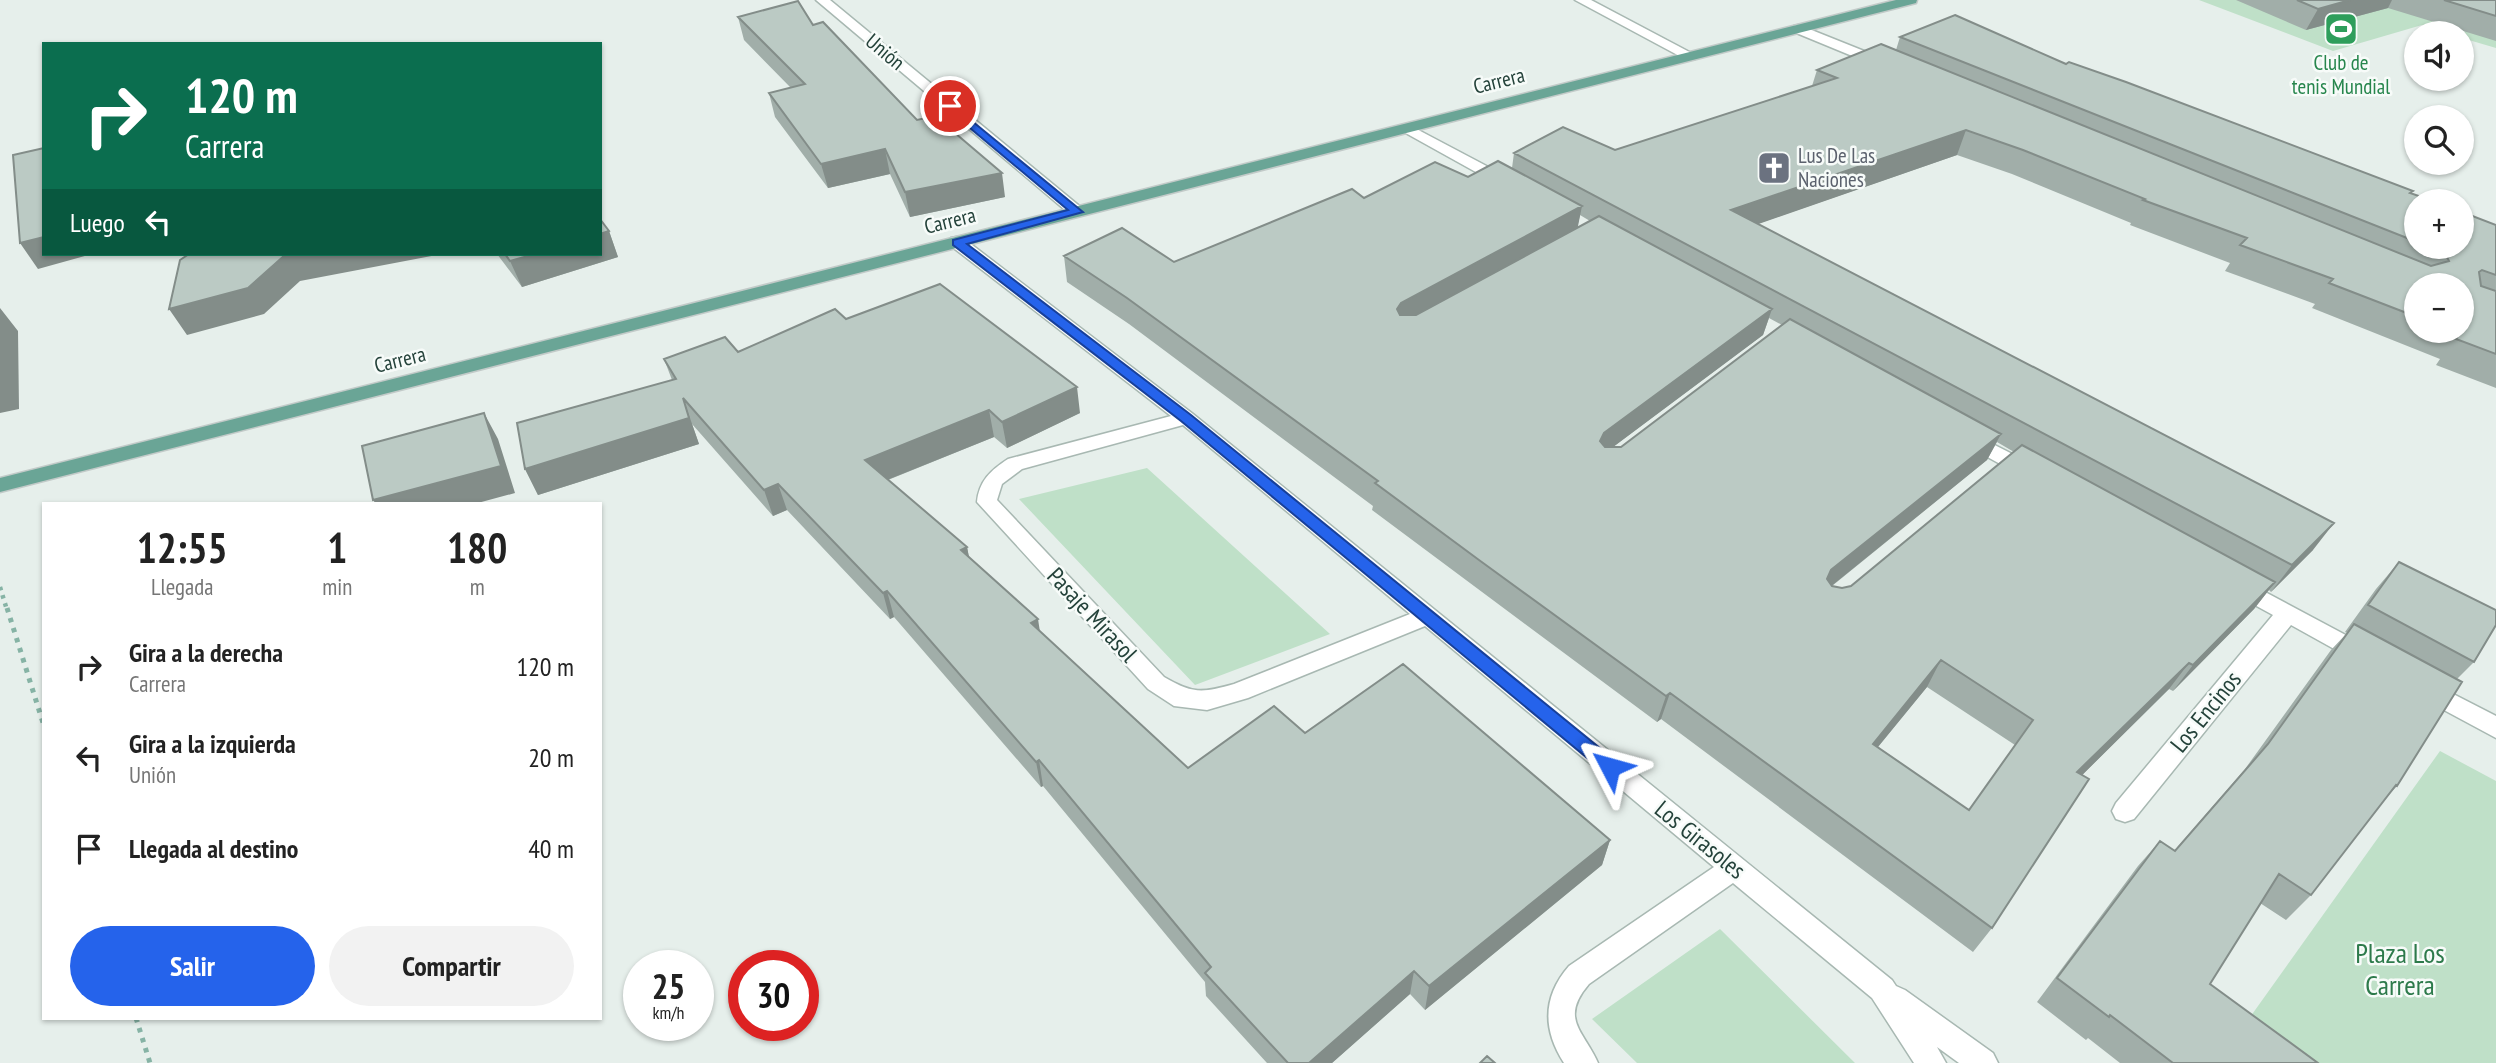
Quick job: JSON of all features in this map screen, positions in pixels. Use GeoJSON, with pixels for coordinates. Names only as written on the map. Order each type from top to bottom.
{"type":"FeatureCollection","features":[{"type":"Feature","properties":{"kind":"main road","name":"Carrera"},"geometry":{"type":"LineString","coordinates":[[0,485],[1911,0]]}},
{"type":"Feature","properties":{"kind":"street","name":"Unión"},"geometry":{"type":"LineString","coordinates":[[822,0],[1077,212]]}},
{"type":"Feature","properties":{"kind":"street"},"geometry":{"type":"LineString","coordinates":[[1581,0],[1690,56]]}},
{"type":"Feature","properties":{"kind":"street"},"geometry":{"type":"LineString","coordinates":[[1799,29],[1900,70]]}},
{"type":"Feature","properties":{"kind":"street"},"geometry":{"type":"LineString","coordinates":[[1407,128],[1524,192]]}},
{"type":"Feature","properties":{"kind":"street","name":"Los Girasoles"},"geometry":{"type":"LineString","coordinates":[[957,242],[1186,418],[1425,617],[1882,989],[1931,1063]]}},
{"type":"Feature","properties":{"kind":"street","name":"Pasaje Mirasol"},"geometry":{"type":"LineString","coordinates":[[1186,418],[1015,464],[995,476],[988,487],[986,502],[1156,683],[1182,699],[1207,701],[1240,691],[1425,617]]}},
{"type":"Feature","properties":{"kind":"street"},"geometry":{"type":"LineString","coordinates":[[1947,425],[2043,478]]}},
{"type":"Feature","properties":{"kind":"street"},"geometry":{"type":"LineString","coordinates":[[1986,475],[2007,458]]}},
{"type":"Feature","properties":{"kind":"street"},"geometry":{"type":"LineString","coordinates":[[2214,573],[2374,660]]}},
{"type":"Feature","properties":{"kind":"street","name":"Los Encinos"},"geometry":{"type":"LineString","coordinates":[[2125,811],[2288,613]]}},
{"type":"Feature","properties":{"kind":"street"},"geometry":{"type":"LineString","coordinates":[[2410,680],[2496,728]]}},
{"type":"Feature","properties":{"kind":"street"},"geometry":{"type":"LineString","coordinates":[[1583,1063],[1564,1035],[1560,1014],[1565,994],[1579,975],[1734,867]]}},
{"type":"Feature","properties":{"kind":"street"},"geometry":{"type":"LineString","coordinates":[[1882,989],[1983,1063]]}},
{"type":"Feature","properties":{"kind":"path"},"geometry":{"type":"LineString","coordinates":[[0,587],[42,720]]}},
{"type":"Feature","properties":{"kind":"path"},"geometry":{"type":"LineString","coordinates":[[137,1020],[150,1063]]}},
{"type":"Feature","properties":{"kind":"green space","name":"Club de tenis Mundial"},"geometry":{"type":"Polygon","coordinates":[[[2199,0],[2496,0],[2496,48],[2474,42],[2474,21],[2404,21],[2404,30],[2333,51],[2199,0]]]}},
{"type":"Feature","properties":{"kind":"green space"},"geometry":{"type":"Polygon","coordinates":[[[1147,468],[1330,634],[1195,685],[1019,499],[1147,468]]]}},
{"type":"Feature","properties":{"kind":"green space","name":"Plaza Los Carrera"},"geometry":{"type":"Polygon","coordinates":[[[2440,751],[2496,781],[2496,1063],[2312,1063],[2248,1020],[2440,751]]]}},
{"type":"Feature","properties":{"kind":"green space"},"geometry":{"type":"Polygon","coordinates":[[[1720,929],[1855,1063],[1637,1063],[1592,1019],[1720,929]]]}},
{"type":"Feature","properties":{"kind":"building"},"geometry":{"type":"Polygon","coordinates":[[[2297,0],[2350,0],[2318,9],[2297,0]]]}},
{"type":"Feature","properties":{"kind":"building"},"geometry":{"type":"Polygon","coordinates":[[[2444,0],[2496,0],[2496,16],[2444,0]]]}},
{"type":"Feature","properties":{"kind":"building"},"geometry":{"type":"Polygon","coordinates":[[[798,1],[813,25],[823,22],[917,120],[935,116],[1002,173],[905,192],[885,149],[821,164],[769,93],[805,84],[738,17],[798,1]]]}},
{"type":"Feature","properties":{"kind":"building"},"geometry":{"type":"Polygon","coordinates":[[[1955,15],[2066,64],[2069,62],[2126,82],[2408,189],[2404,189],[2404,237],[1900,37],[1955,15]]]}},
{"type":"Feature","properties":{"kind":"building"},"geometry":{"type":"Polygon","coordinates":[[[1881,44],[2404,255],[2404,259],[2414,259],[2431,266],[2449,261],[2448,259],[2474,259],[2474,217],[2496,225],[2496,275],[2482,270],[2479,272],[2481,286],[2496,291],[2496,354],[2467,343],[2474,343],[2474,273],[2404,273],[2404,312],[2329,283],[2333,279],[2240,245],[2247,238],[1966,130],[1731,210],[2334,523],[2292,565],[1514,153],[1563,127],[1615,150],[1837,78],[1817,70],[1881,44]]]}},
{"type":"Feature","properties":{"kind":"building"},"geometry":{"type":"Polygon","coordinates":[[[42,148],[42,238],[20,243],[13,155],[42,148]]]}},
{"type":"Feature","properties":{"kind":"building"},"geometry":{"type":"Polygon","coordinates":[[[1498,161],[1582,206],[1401,303],[1397,309],[1400,315],[1416,315],[1599,216],[1772,309],[1604,433],[1600,441],[1605,447],[1621,447],[1790,319],[2001,434],[1831,570],[1827,579],[1832,586],[1851,586],[2022,445],[2275,582],[2193,665],[2189,663],[2077,772],[2089,779],[1992,928],[1670,693],[1666,696],[1375,483],[1378,481],[1127,298],[1064,256],[1122,228],[1174,262],[1352,189],[1364,198],[1435,162],[1468,177],[1498,161]],[[1941,660],[1873,744],[1969,810],[2033,720],[1941,660]]]}},
{"type":"Feature","properties":{"kind":"building"},"geometry":{"type":"Polygon","coordinates":[[[602,222],[609,231],[602,233],[602,222]]]}},
{"type":"Feature","properties":{"kind":"building"},"geometry":{"type":"Polygon","coordinates":[[[186,256],[284,256],[248,288],[169,309],[180,260],[186,256]]]}},
{"type":"Feature","properties":{"kind":"building"},"geometry":{"type":"Polygon","coordinates":[[[506,256],[528,256],[510,261],[506,256]]]}},
{"type":"Feature","properties":{"kind":"building"},"geometry":{"type":"Polygon","coordinates":[[[940,284],[1077,387],[1002,422],[989,410],[865,460],[967,547],[961,550],[1038,619],[1031,623],[1188,768],[1274,706],[1305,733],[1403,664],[1610,840],[1429,986],[1414,971],[1309,1063],[1288,1063],[1205,973],[1211,967],[1039,760],[1036,762],[887,591],[883,593],[778,484],[764,490],[683,398],[689,418],[525,469],[517,423],[676,379],[664,359],[725,337],[738,352],[835,309],[846,319],[940,284]]]}},
{"type":"Feature","properties":{"kind":"building"},"geometry":{"type":"Polygon","coordinates":[[[484,413],[501,466],[373,500],[362,446],[484,413]]]}},
{"type":"Feature","properties":{"kind":"building"},"geometry":{"type":"Polygon","coordinates":[[[2399,562],[2496,610],[2496,625],[2474,662],[2368,605],[2399,562]]]}},
{"type":"Feature","properties":{"kind":"building"},"geometry":{"type":"Polygon","coordinates":[[[2354,624],[2462,682],[2397,786],[2311,895],[2279,874],[2210,984],[2318,1063],[2173,1063],[2057,978],[2160,841],[2175,851],[2268,744],[2354,624]]]}},
{"type":"Feature","properties":{"kind":"building"},"geometry":{"type":"Polygon","coordinates":[[[1487,1056],[1495,1063],[1480,1063],[1487,1056]]]}},
{"type":"Feature","properties":{"kind":"place","name":"Club de tenis Mundial"},"geometry":{"type":"Point","coordinates":[2341,29]}},
{"type":"Feature","properties":{"kind":"place","name":"Lus De Las Naciones"},"geometry":{"type":"Point","coordinates":[1774,168]}},
{"type":"Feature","properties":{"kind":"route"},"geometry":{"type":"LineString","coordinates":[[950,106],[1077,212],[957,242],[1186,418],[1610,767]]}}]}
